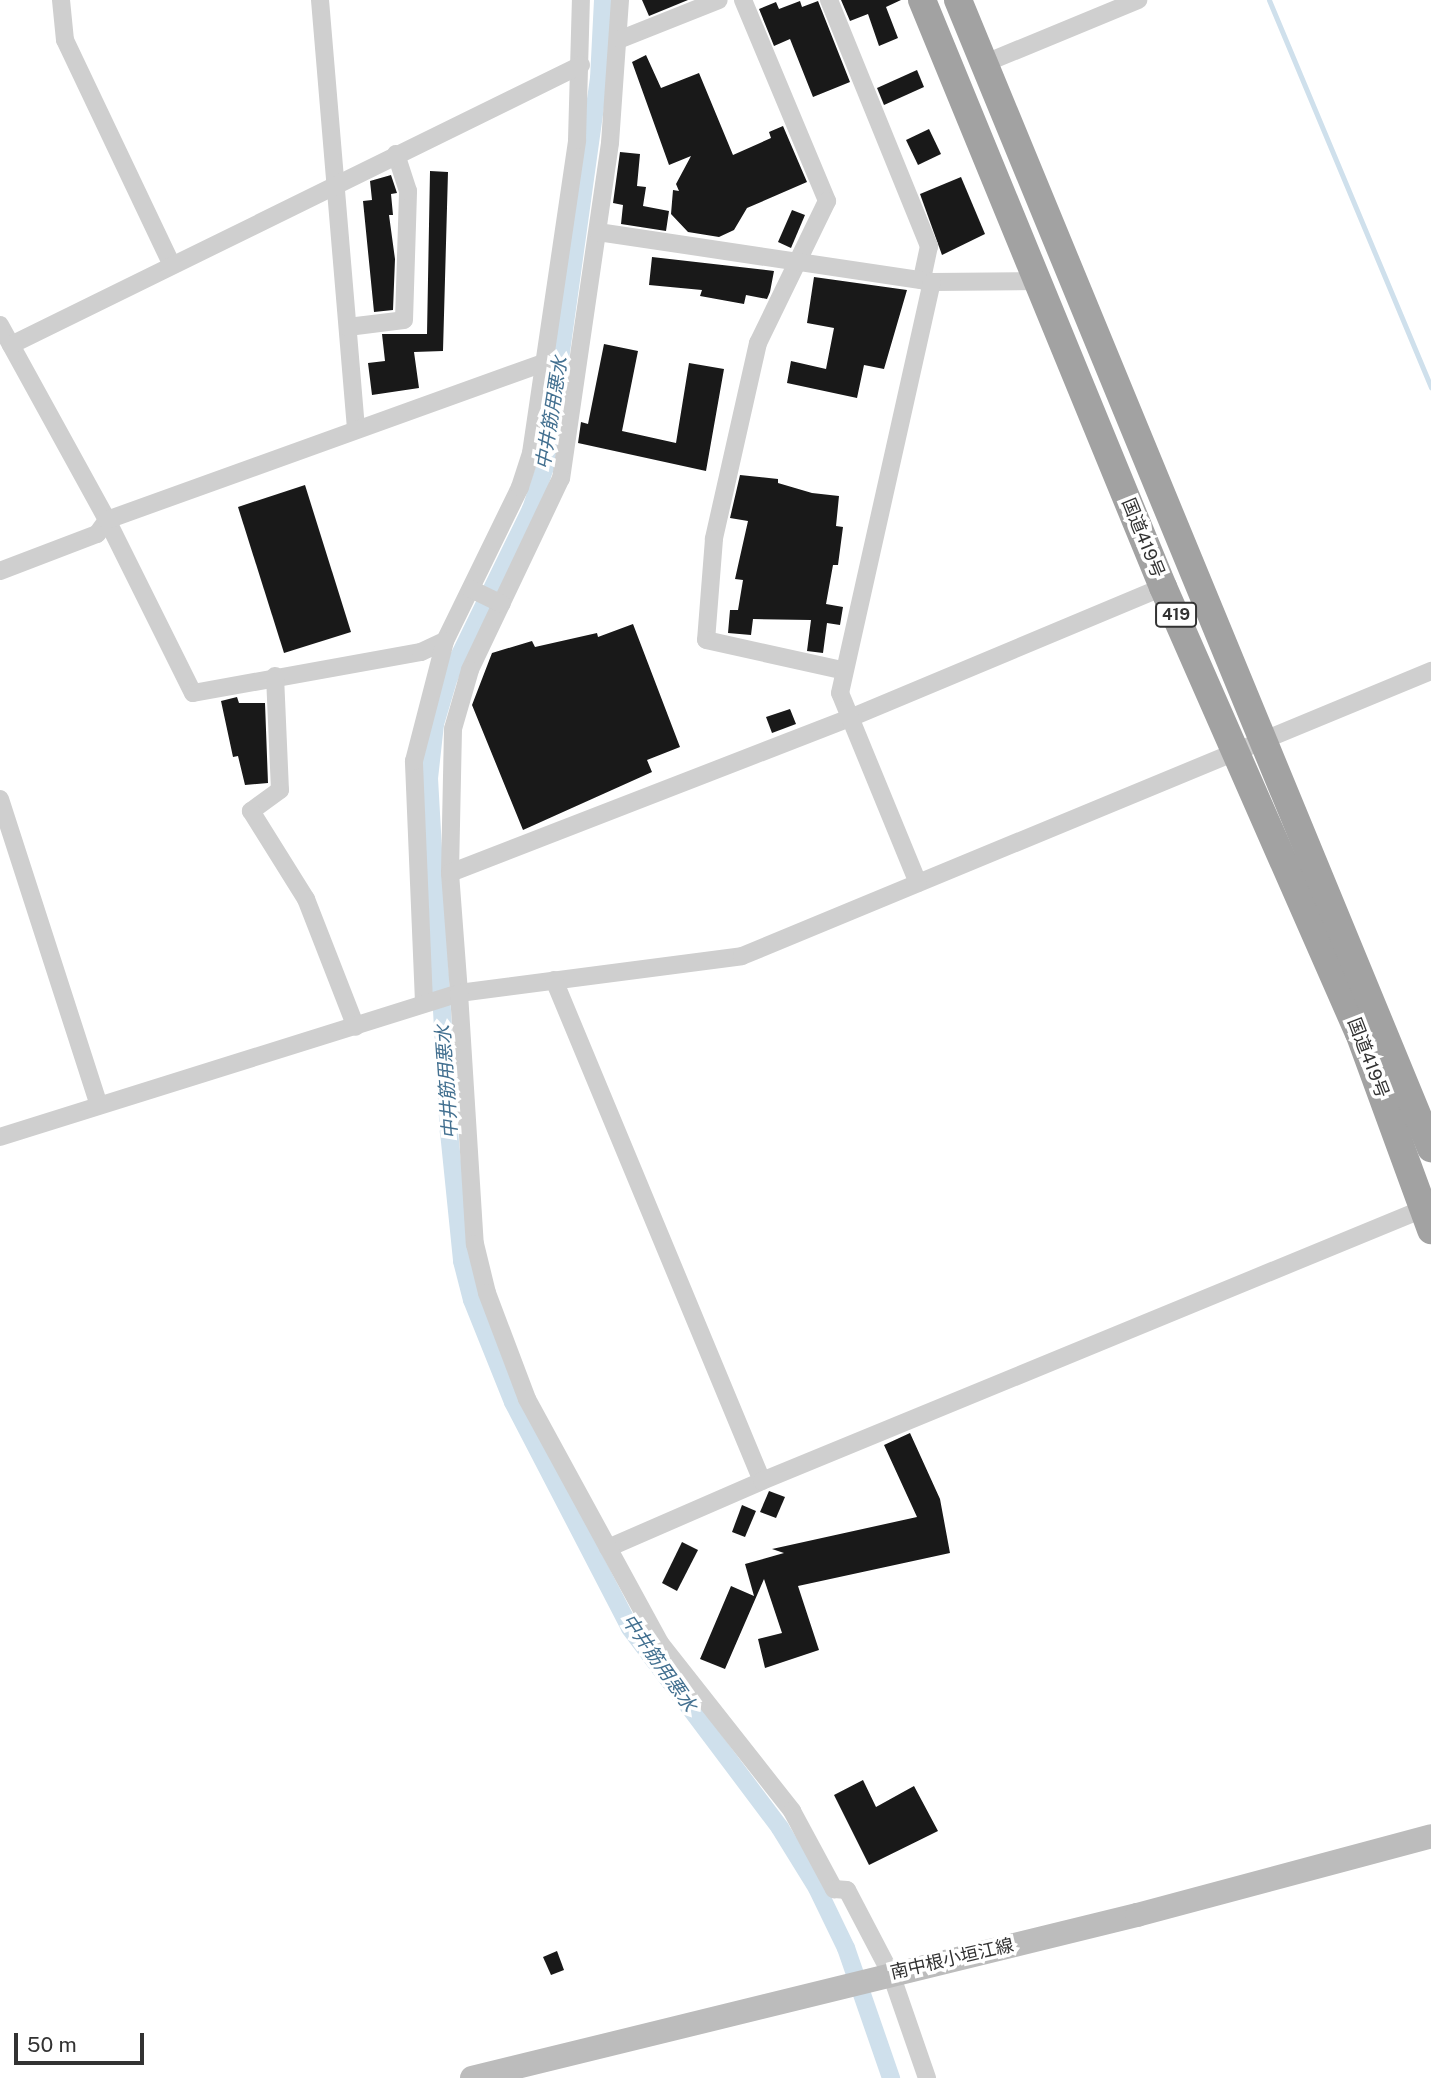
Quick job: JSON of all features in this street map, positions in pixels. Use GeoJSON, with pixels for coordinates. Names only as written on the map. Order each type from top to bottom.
{"type":"FeatureCollection","features":[{"type":"Feature","properties":{"kind":"highway","name":"国道419号"},"geometry":{"type":"LineString","coordinates":[[922,0],[1040,281],[1163,587],[1238,752],[1359,1033],[1427,1219]]}},
{"type":"Feature","properties":{"kind":"highway","name":"国道419号"},"geometry":{"type":"LineString","coordinates":[[958,0],[1431,1148]]}},
{"type":"Feature","properties":{"kind":"main road","name":"南中根小垣江線"},"geometry":{"type":"LineString","coordinates":[[472,2078],[843,1984],[1138,1915],[1431,1836]]}},
{"type":"Feature","properties":{"kind":"street"},"geometry":{"type":"LineString","coordinates":[[61,0],[65,40],[171,263]]}},
{"type":"Feature","properties":{"kind":"street"},"geometry":{"type":"LineString","coordinates":[[320,0],[356,429]]}},
{"type":"Feature","properties":{"kind":"street"},"geometry":{"type":"LineString","coordinates":[[424,1002],[414,761],[445,641],[527,464],[577,140],[581,0]]}},
{"type":"Feature","properties":{"kind":"street"},"geometry":{"type":"LineString","coordinates":[[620,0],[621,39],[597,232],[561,478],[470,670],[453,730],[450,873],[459,993],[467,1179],[475,1244],[487,1293],[527,1399],[660,1643],[792,1811],[834,1889],[847,1890],[927,2078]]}},
{"type":"Feature","properties":{"kind":"street"},"geometry":{"type":"LineString","coordinates":[[621,39],[719,0]]}},
{"type":"Feature","properties":{"kind":"street"},"geometry":{"type":"LineString","coordinates":[[743,0],[827,201],[758,343],[714,539],[706,640],[841,670]]}},
{"type":"Feature","properties":{"kind":"street"},"geometry":{"type":"LineString","coordinates":[[830,0],[929,246],[927,281],[841,670],[840,693],[918,883]]}},
{"type":"Feature","properties":{"kind":"street"},"geometry":{"type":"LineString","coordinates":[[983,64],[1138,0]]}},
{"type":"Feature","properties":{"kind":"street"},"geometry":{"type":"LineString","coordinates":[[11,345],[171,263],[581,65]]}},
{"type":"Feature","properties":{"kind":"street"},"geometry":{"type":"LineString","coordinates":[[348,327],[404,320],[408,191],[396,154]]}},
{"type":"Feature","properties":{"kind":"street"},"geometry":{"type":"LineString","coordinates":[[597,232],[927,281],[1040,281]]}},
{"type":"Feature","properties":{"kind":"street"},"geometry":{"type":"LineString","coordinates":[[0,325],[107,520],[193,693],[275,676],[421,652],[445,641]]}},
{"type":"Feature","properties":{"kind":"street"},"geometry":{"type":"LineString","coordinates":[[0,571],[97,534],[107,520],[543,363]]}},
{"type":"Feature","properties":{"kind":"street"},"geometry":{"type":"LineString","coordinates":[[450,873],[850,718],[1163,587]]}},
{"type":"Feature","properties":{"kind":"street"},"geometry":{"type":"LineString","coordinates":[[471,589],[502,604]]}},
{"type":"Feature","properties":{"kind":"street"},"geometry":{"type":"LineString","coordinates":[[0,1137],[99,1105],[168,1088],[424,1002],[459,993],[727,961],[1431,671]]}},
{"type":"Feature","properties":{"kind":"street"},"geometry":{"type":"LineString","coordinates":[[275,676],[280,790],[251,811],[306,899],[356,1027]]}},
{"type":"Feature","properties":{"kind":"street"},"geometry":{"type":"LineString","coordinates":[[0,799],[99,1105]]}},
{"type":"Feature","properties":{"kind":"street"},"geometry":{"type":"LineString","coordinates":[[554,980],[762,1481]]}},
{"type":"Feature","properties":{"kind":"street"},"geometry":{"type":"LineString","coordinates":[[608,1548],[762,1481],[1427,1219]]}},
{"type":"Feature","properties":{"kind":"building"},"geometry":{"type":"Polygon","coordinates":[[[642,0],[688,0],[649,16],[642,0]]]}},
{"type":"Feature","properties":{"kind":"building"},"geometry":{"type":"Polygon","coordinates":[[[841,0],[901,0],[886,7],[898,38],[879,46],[868,14],[850,21],[841,0]]]}},
{"type":"Feature","properties":{"kind":"building"},"geometry":{"type":"Polygon","coordinates":[[[800,1],[802,7],[818,1],[850,82],[813,97],[790,39],[774,46],[759,9],[776,2],[779,9],[800,1]]]}},
{"type":"Feature","properties":{"kind":"building"},"geometry":{"type":"Polygon","coordinates":[[[646,55],[661,88],[699,73],[733,155],[771,138],[769,132],[783,126],[807,182],[747,208],[734,230],[719,237],[688,232],[671,214],[673,190],[679,191],[676,184],[691,156],[669,165],[632,62],[646,55]]]}},
{"type":"Feature","properties":{"kind":"building"},"geometry":{"type":"Polygon","coordinates":[[[917,70],[924,87],[884,105],[877,88],[917,70]]]}},
{"type":"Feature","properties":{"kind":"building"},"geometry":{"type":"Polygon","coordinates":[[[929,129],[941,154],[918,165],[906,140],[929,129]]]}},
{"type":"Feature","properties":{"kind":"building"},"geometry":{"type":"Polygon","coordinates":[[[620,152],[640,154],[637,186],[646,187],[643,206],[669,211],[666,231],[621,224],[623,205],[613,203],[620,152]]]}},
{"type":"Feature","properties":{"kind":"building"},"geometry":{"type":"Polygon","coordinates":[[[430,171],[448,172],[443,351],[414,352],[419,388],[372,395],[368,363],[385,361],[382,334],[427,334],[430,171]]]}},
{"type":"Feature","properties":{"kind":"building"},"geometry":{"type":"Polygon","coordinates":[[[391,175],[397,193],[391,194],[393,215],[389,215],[395,259],[393,310],[374,312],[363,201],[372,200],[370,181],[391,175]]]}},
{"type":"Feature","properties":{"kind":"building"},"geometry":{"type":"Polygon","coordinates":[[[961,177],[985,234],[942,255],[920,194],[961,177]]]}},
{"type":"Feature","properties":{"kind":"building"},"geometry":{"type":"Polygon","coordinates":[[[792,210],[805,215],[791,248],[778,242],[792,210]]]}},
{"type":"Feature","properties":{"kind":"building"},"geometry":{"type":"Polygon","coordinates":[[[652,257],[774,271],[770,292],[767,299],[746,295],[744,304],[700,296],[702,290],[649,285],[652,257]]]}},
{"type":"Feature","properties":{"kind":"building"},"geometry":{"type":"Polygon","coordinates":[[[814,277],[907,290],[884,369],[864,365],[857,398],[787,383],[791,361],[826,369],[834,328],[807,323],[814,277]]]}},
{"type":"Feature","properties":{"kind":"building"},"geometry":{"type":"Polygon","coordinates":[[[604,344],[638,351],[622,431],[676,443],[689,363],[724,369],[706,471],[578,443],[581,422],[588,424],[604,344]]]}},
{"type":"Feature","properties":{"kind":"building"},"geometry":{"type":"Polygon","coordinates":[[[740,475],[778,479],[778,483],[812,493],[839,496],[836,526],[843,527],[838,565],[833,565],[826,604],[843,607],[840,625],[827,623],[823,653],[807,651],[811,620],[753,619],[751,635],[728,633],[730,610],[738,610],[743,580],[735,579],[748,521],[730,518],[740,475]]]}},
{"type":"Feature","properties":{"kind":"building"},"geometry":{"type":"Polygon","coordinates":[[[305,485],[351,632],[284,653],[238,507],[305,485]]]}},
{"type":"Feature","properties":{"kind":"building"},"geometry":{"type":"Polygon","coordinates":[[[633,624],[680,747],[647,760],[652,772],[523,830],[472,705],[492,653],[532,641],[535,647],[597,633],[598,637],[633,624]]]}},
{"type":"Feature","properties":{"kind":"building"},"geometry":{"type":"Polygon","coordinates":[[[237,697],[239,703],[265,703],[268,783],[245,785],[238,756],[233,757],[221,701],[237,697]]]}},
{"type":"Feature","properties":{"kind":"building"},"geometry":{"type":"Polygon","coordinates":[[[790,709],[796,724],[772,733],[766,717],[790,709]]]}},
{"type":"Feature","properties":{"kind":"building"},"geometry":{"type":"Polygon","coordinates":[[[910,1433],[940,1499],[950,1553],[798,1586],[819,1650],[765,1668],[758,1639],[782,1633],[764,1579],[725,1669],[700,1659],[731,1586],[754,1596],[745,1564],[784,1553],[772,1549],[917,1517],[884,1445],[910,1433]]]}},
{"type":"Feature","properties":{"kind":"building"},"geometry":{"type":"Polygon","coordinates":[[[769,1491],[785,1497],[776,1518],[760,1512],[769,1491]]]}},
{"type":"Feature","properties":{"kind":"building"},"geometry":{"type":"Polygon","coordinates":[[[742,1505],[756,1511],[745,1537],[732,1532],[742,1505]]]}},
{"type":"Feature","properties":{"kind":"building"},"geometry":{"type":"Polygon","coordinates":[[[682,1542],[698,1550],[677,1591],[662,1583],[682,1542]]]}},
{"type":"Feature","properties":{"kind":"building"},"geometry":{"type":"Polygon","coordinates":[[[863,1780],[876,1807],[914,1786],[938,1831],[869,1865],[834,1795],[863,1780]]]}},
{"type":"Feature","properties":{"kind":"building"},"geometry":{"type":"Polygon","coordinates":[[[557,1951],[564,1970],[551,1975],[543,1957],[557,1951]]]}},
{"type":"Feature","properties":{"kind":"waterway","name":"中井筋用悪水"},"geometry":{"type":"LineString","coordinates":[[603,0],[599,78],[545,467],[531,509],[449,677],[435,724],[429,778],[449,1132],[462,1261],[472,1300],[513,1402],[630,1628],[780,1828],[817,1888],[846,1948],[891,2078]]}},
{"type":"Feature","properties":{"kind":"waterway"},"geometry":{"type":"LineString","coordinates":[[1269,0],[1431,388]]}}]}
